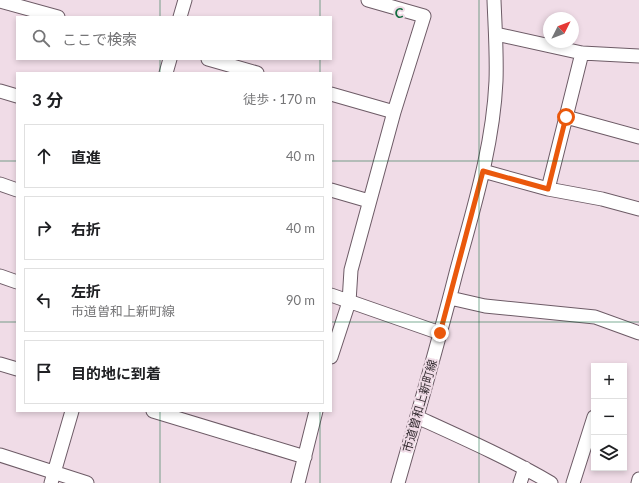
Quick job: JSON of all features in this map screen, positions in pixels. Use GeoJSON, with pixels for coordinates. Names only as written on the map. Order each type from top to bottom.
{"type":"FeatureCollection","features":[{"type":"Feature","properties":{"kind":"street"},"geometry":{"type":"LineString","coordinates":[[180,16],[184,0]]}},
{"type":"Feature","properties":{"kind":"street"},"geometry":{"type":"LineString","coordinates":[[332,354],[349,302],[351,270],[369,202],[394,112],[424,16],[368,0]]}},
{"type":"Feature","properties":{"kind":"street","name":"市道曽和上新町線"},"geometry":{"type":"LineString","coordinates":[[398,483],[450,298],[483,171],[491,128],[496,82],[494,0]]}},
{"type":"Feature","properties":{"kind":"street"},"geometry":{"type":"LineString","coordinates":[[0,1],[54,16]]}},
{"type":"Feature","properties":{"kind":"street"},"geometry":{"type":"LineString","coordinates":[[496,34],[582,53],[639,56]]}},
{"type":"Feature","properties":{"kind":"street"},"geometry":{"type":"LineString","coordinates":[[548,189],[582,53]]}},
{"type":"Feature","properties":{"kind":"street"},"geometry":{"type":"LineString","coordinates":[[166,72],[170,60]]}},
{"type":"Feature","properties":{"kind":"street"},"geometry":{"type":"LineString","coordinates":[[212,60],[254,72]]}},
{"type":"Feature","properties":{"kind":"street"},"geometry":{"type":"LineString","coordinates":[[0,91],[16,96]]}},
{"type":"Feature","properties":{"kind":"street"},"geometry":{"type":"LineString","coordinates":[[332,94],[394,112]]}},
{"type":"Feature","properties":{"kind":"street"},"geometry":{"type":"LineString","coordinates":[[566,117],[639,137]]}},
{"type":"Feature","properties":{"kind":"street"},"geometry":{"type":"LineString","coordinates":[[483,171],[548,189],[602,199],[639,209]]}},
{"type":"Feature","properties":{"kind":"street"},"geometry":{"type":"LineString","coordinates":[[0,184],[16,190]]}},
{"type":"Feature","properties":{"kind":"street"},"geometry":{"type":"LineString","coordinates":[[332,190],[369,202]]}},
{"type":"Feature","properties":{"kind":"street"},"geometry":{"type":"LineString","coordinates":[[0,276],[16,282]]}},
{"type":"Feature","properties":{"kind":"street"},"geometry":{"type":"LineString","coordinates":[[332,295],[440,333]]}},
{"type":"Feature","properties":{"kind":"street"},"geometry":{"type":"LineString","coordinates":[[450,298],[485,306],[595,317],[639,333]]}},
{"type":"Feature","properties":{"kind":"street"},"geometry":{"type":"LineString","coordinates":[[0,364],[16,369]]}},
{"type":"Feature","properties":{"kind":"street"},"geometry":{"type":"LineString","coordinates":[[53,478],[72,412]]}},
{"type":"Feature","properties":{"kind":"street"},"geometry":{"type":"LineString","coordinates":[[157,412],[305,457]]}},
{"type":"Feature","properties":{"kind":"street"},"geometry":{"type":"LineString","coordinates":[[298,483],[316,412]]}},
{"type":"Feature","properties":{"kind":"street"},"geometry":{"type":"LineString","coordinates":[[417,417],[481,446],[552,483]]}},
{"type":"Feature","properties":{"kind":"street"},"geometry":{"type":"LineString","coordinates":[[573,483],[591,426]]}},
{"type":"Feature","properties":{"kind":"street"},"geometry":{"type":"LineString","coordinates":[[0,455],[53,478],[87,483]]}},
{"type":"Feature","properties":{"kind":"street"},"geometry":{"type":"LineString","coordinates":[[520,483],[525,468]]}},
{"type":"Feature","properties":{"kind":"street"},"geometry":{"type":"LineString","coordinates":[[638,483],[639,479]]}},
{"type":"Feature","properties":{"kind":"route"},"geometry":{"type":"LineString","coordinates":[[440,333],[483,171],[548,189],[566,117]]}}]}
